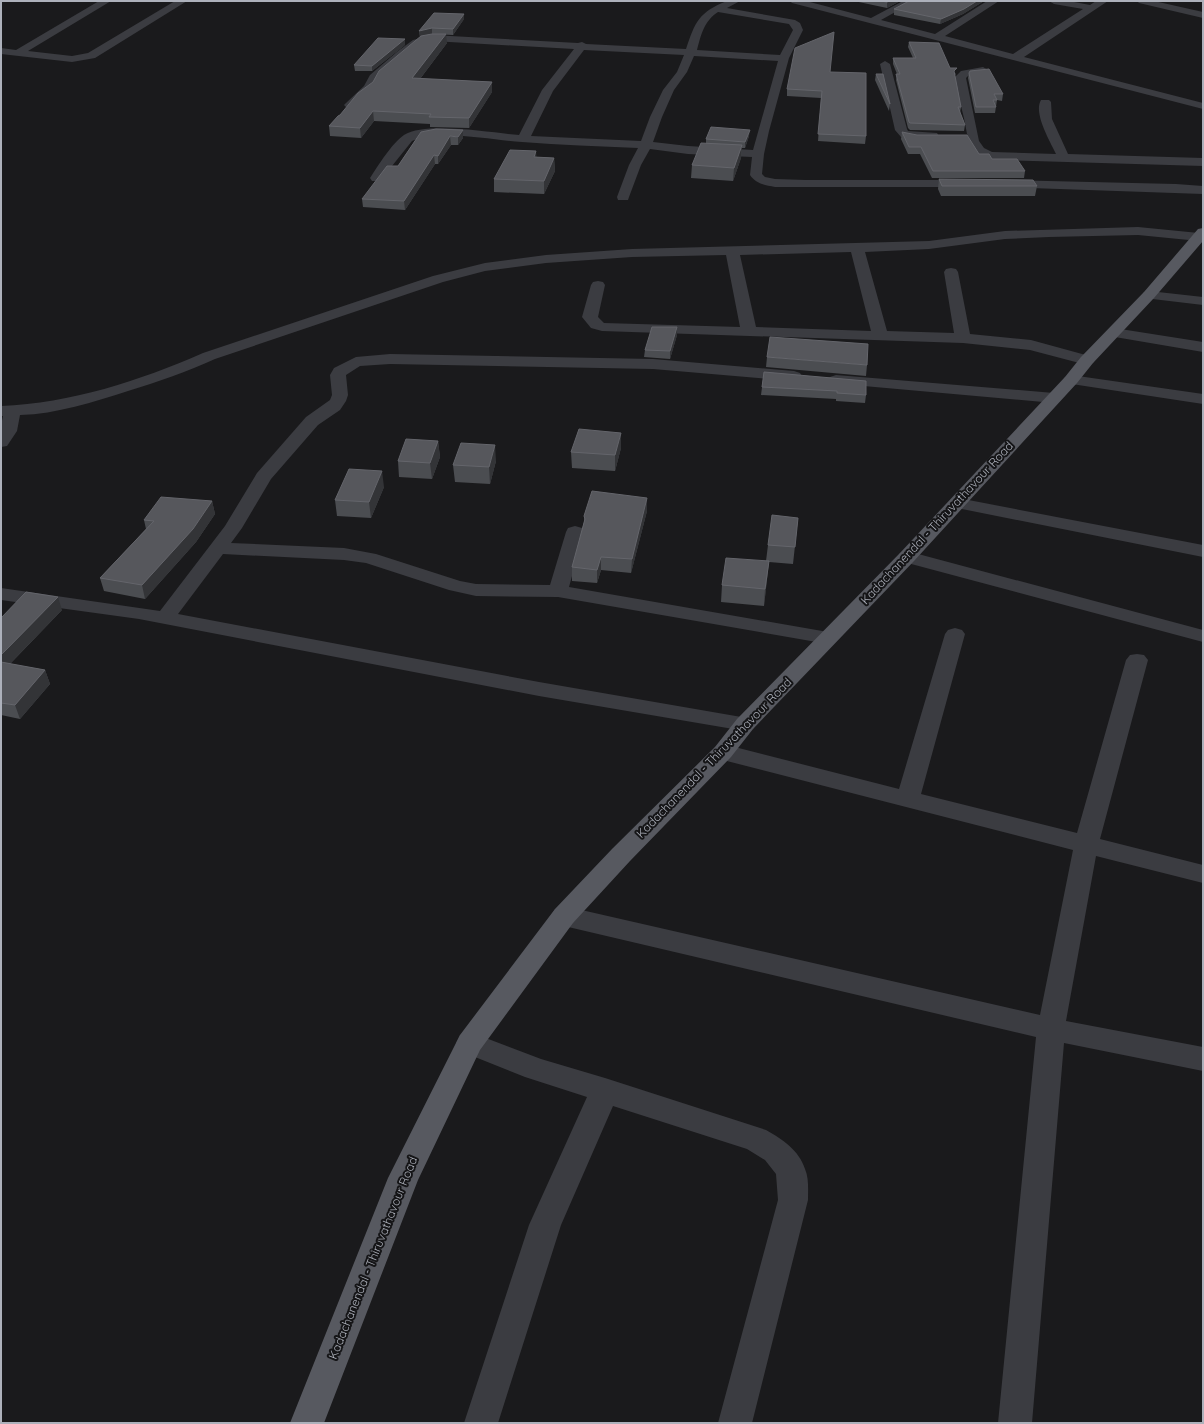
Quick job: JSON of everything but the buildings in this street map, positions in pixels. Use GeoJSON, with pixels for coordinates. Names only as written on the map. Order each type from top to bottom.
{"type":"FeatureCollection","features":[{"type":"Feature","properties":{"kind":"main road","name":"Kadachanendal - Thiruvathavour Road"},"geometry":{"type":"LineString","coordinates":[[307,1423],[403,1178],[470,1043],[564,916],[621,855],[723,752],[745,724],[958,503],[1071,380],[1087,360],[1149,295],[1201,234]]}},
{"type":"Feature","properties":{"kind":"street"},"geometry":{"type":"LineString","coordinates":[[17,53],[106,1]]}},
{"type":"Feature","properties":{"kind":"street"},"geometry":{"type":"LineString","coordinates":[[1,51],[72,59],[91,56],[182,1]]}},
{"type":"Feature","properties":{"kind":"street"},"geometry":{"type":"LineString","coordinates":[[622,197],[646,145],[662,104],[669,90],[682,72],[691,51],[697,31],[708,15],[716,9],[736,1]]}},
{"type":"Feature","properties":{"kind":"street"},"geometry":{"type":"LineString","coordinates":[[795,1],[1203,106]]}},
{"type":"Feature","properties":{"kind":"street"},"geometry":{"type":"LineString","coordinates":[[872,21],[910,1]]}},
{"type":"Feature","properties":{"kind":"street"},"geometry":{"type":"LineString","coordinates":[[937,37],[994,1]]}},
{"type":"Feature","properties":{"kind":"street"},"geometry":{"type":"LineString","coordinates":[[1054,1],[1091,8]]}},
{"type":"Feature","properties":{"kind":"street"},"geometry":{"type":"LineString","coordinates":[[1016,57],[1103,1]]}},
{"type":"Feature","properties":{"kind":"street"},"geometry":{"type":"LineString","coordinates":[[1142,1],[1203,15]]}},
{"type":"Feature","properties":{"kind":"street"},"geometry":{"type":"LineString","coordinates":[[716,9],[792,22],[798,30],[784,58],[758,154],[756,175],[761,180],[775,183],[876,185],[977,184]]}},
{"type":"Feature","properties":{"kind":"street"},"geometry":{"type":"LineString","coordinates":[[345,111],[354,99],[369,88],[374,77],[402,53],[422,39],[432,38],[582,45],[784,58]]}},
{"type":"Feature","properties":{"kind":"street"},"geometry":{"type":"LineString","coordinates":[[523,139],[548,90],[582,45]]}},
{"type":"Feature","properties":{"kind":"street"},"geometry":{"type":"LineString","coordinates":[[885,64],[901,130],[905,134],[916,136],[944,136]]}},
{"type":"Feature","properties":{"kind":"street"},"geometry":{"type":"LineString","coordinates":[[984,70],[965,73],[960,76],[960,86],[970,118],[972,137],[978,150],[989,154],[1203,162]]}},
{"type":"Feature","properties":{"kind":"street"},"geometry":{"type":"LineString","coordinates":[[1045,102],[1046,119],[1064,158]]}},
{"type":"Feature","properties":{"kind":"street"},"geometry":{"type":"LineString","coordinates":[[376,178],[409,137],[421,133],[437,132],[523,139],[646,145],[688,150],[758,154]]}},
{"type":"Feature","properties":{"kind":"street"},"geometry":{"type":"LineString","coordinates":[[958,136],[972,137]]}},
{"type":"Feature","properties":{"kind":"street"},"geometry":{"type":"LineString","coordinates":[[992,184],[1128,186],[1203,190]]}},
{"type":"Feature","properties":{"kind":"street"},"geometry":{"type":"LineString","coordinates":[[1,442],[8,431],[7,411],[50,407],[84,400],[177,370],[209,356],[438,279],[485,267],[546,259],[632,253],[929,245],[1005,235],[1138,231],[1201,234]]}},
{"type":"Feature","properties":{"kind":"street"},"geometry":{"type":"LineString","coordinates":[[857,248],[880,335]]}},
{"type":"Feature","properties":{"kind":"street"},"geometry":{"type":"LineString","coordinates":[[732,250],[749,332]]}},
{"type":"Feature","properties":{"kind":"street"},"geometry":{"type":"LineString","coordinates":[[952,272],[964,338]]}},
{"type":"Feature","properties":{"kind":"street"},"geometry":{"type":"LineString","coordinates":[[598,285],[590,317],[593,323],[598,326],[612,328],[964,338],[1031,345],[1087,360]]}},
{"type":"Feature","properties":{"kind":"street"},"geometry":{"type":"LineString","coordinates":[[1149,295],[1203,301]]}},
{"type":"Feature","properties":{"kind":"street"},"geometry":{"type":"LineString","coordinates":[[1114,333],[1203,347]]}},
{"type":"Feature","properties":{"kind":"street"},"geometry":{"type":"LineString","coordinates":[[165,618],[233,528],[263,478],[312,421],[334,406],[338,401],[340,395],[338,375],[340,371],[356,362],[390,359],[653,364],[1054,398]]}},
{"type":"Feature","properties":{"kind":"street"},"geometry":{"type":"LineString","coordinates":[[1071,380],[1203,399]]}},
{"type":"Feature","properties":{"kind":"street"},"geometry":{"type":"LineString","coordinates":[[958,503],[1203,551]]}},
{"type":"Feature","properties":{"kind":"street"},"geometry":{"type":"LineString","coordinates":[[558,591],[575,532]]}},
{"type":"Feature","properties":{"kind":"street"},"geometry":{"type":"LineString","coordinates":[[218,548],[344,554],[369,558],[456,586],[476,590],[495,592],[558,591],[828,638]]}},
{"type":"Feature","properties":{"kind":"street"},"geometry":{"type":"LineString","coordinates":[[907,557],[1203,636]]}},
{"type":"Feature","properties":{"kind":"street"},"geometry":{"type":"LineString","coordinates":[[1,594],[165,618],[538,689],[745,724]]}},
{"type":"Feature","properties":{"kind":"street"},"geometry":{"type":"LineString","coordinates":[[908,798],[955,634]]}},
{"type":"Feature","properties":{"kind":"street"},"geometry":{"type":"LineString","coordinates":[[1014,1423],[1051,1030],[1086,846],[1137,660]]}},
{"type":"Feature","properties":{"kind":"street"},"geometry":{"type":"LineString","coordinates":[[723,752],[908,798],[1086,846],[1203,874]]}},
{"type":"Feature","properties":{"kind":"street"},"geometry":{"type":"LineString","coordinates":[[564,916],[1051,1030],[1203,1059]]}},
{"type":"Feature","properties":{"kind":"street"},"geometry":{"type":"LineString","coordinates":[[470,1043],[535,1069],[756,1139],[776,1151],[791,1170],[793,1200],[735,1423]]}},
{"type":"Feature","properties":{"kind":"street"},"geometry":{"type":"LineString","coordinates":[[481,1423],[545,1225],[605,1090]]}}]}
